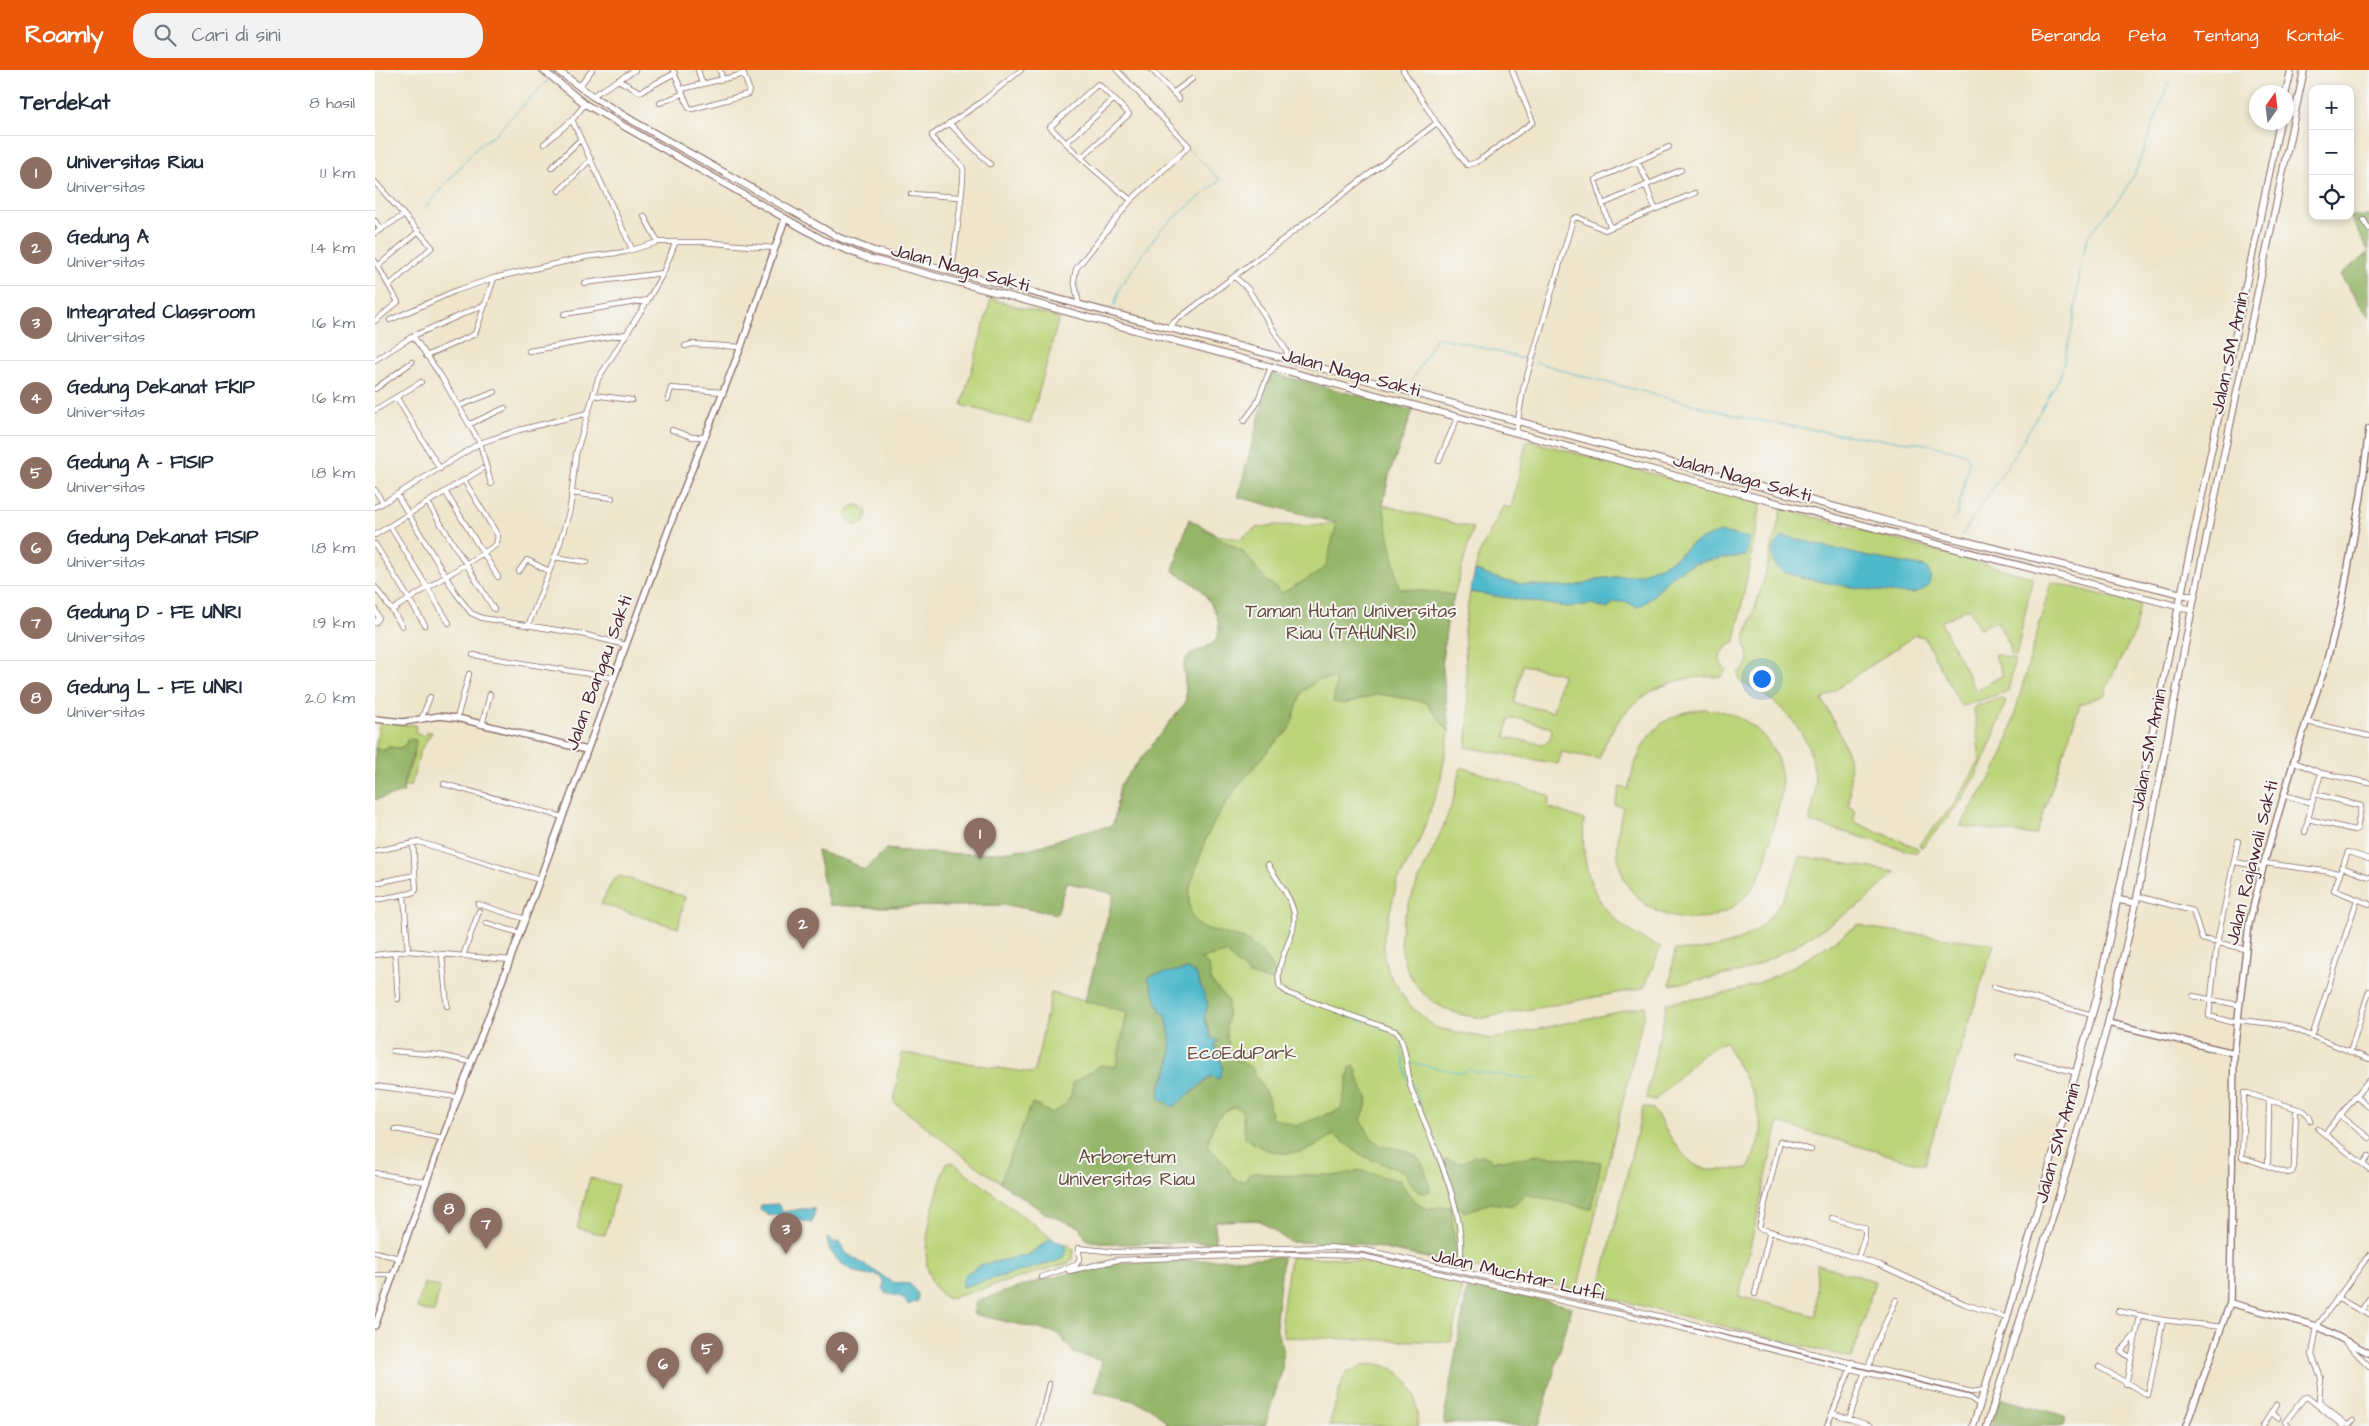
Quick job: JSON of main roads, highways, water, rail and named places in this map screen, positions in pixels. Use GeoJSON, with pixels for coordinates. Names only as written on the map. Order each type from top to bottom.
{"type":"FeatureCollection","features":[{"type":"Feature","properties":{"kind":"main road","name":"Jalan Naga Sakti"},"geometry":{"type":"LineString","coordinates":[[543,70],[585,104],[825,241],[871,260],[1458,416],[1772,502],[2179,605],[2192,610]]}},
{"type":"Feature","properties":{"kind":"main road"},"geometry":{"type":"LineString","coordinates":[[2288,85],[2291,70]]}},
{"type":"Feature","properties":{"kind":"main road","name":"Jalan SM Amin"},"geometry":{"type":"LineString","coordinates":[[1987,1426],[2067,1170],[2108,1023],[2137,900],[2194,597],[2304,70]]}},
{"type":"Feature","properties":{"kind":"main road","name":"Jalan Naga Sakti"},"geometry":{"type":"LineString","coordinates":[[560,71],[592,96],[852,244],[1288,359],[1932,533],[2194,597]]}},
{"type":"Feature","properties":{"kind":"main road","name":"Jalan SM Amin"},"geometry":{"type":"LineString","coordinates":[[1973,1426],[2007,1318],[2093,1015],[2119,900],[2183,593],[2193,534],[2278,130]]}},
{"type":"Feature","properties":{"kind":"main road"},"geometry":{"type":"LineString","coordinates":[[710,176],[715,167]]}},
{"type":"Feature","properties":{"kind":"main road"},"geometry":{"type":"LineString","coordinates":[[2193,534],[2207,536]]}},
{"type":"Feature","properties":{"kind":"main road"},"geometry":{"type":"LineString","coordinates":[[2119,900],[2137,900]]}},
{"type":"Feature","properties":{"kind":"water"},"geometry":{"type":"Polygon","coordinates":[[[1720,532],[1750,538],[1746,556],[1713,560],[1688,566],[1674,574],[1653,596],[1642,605],[1636,607],[1625,601],[1613,603],[1608,609],[1592,604],[1567,607],[1470,592],[1475,571],[1505,581],[1529,585],[1572,587],[1598,579],[1641,574],[1671,561],[1694,542],[1720,532]]]}},
{"type":"Feature","properties":{"kind":"water"},"geometry":{"type":"Polygon","coordinates":[[[1784,536],[1864,556],[1926,567],[1930,575],[1929,583],[1921,591],[1907,594],[1848,586],[1790,574],[1776,566],[1772,557],[1774,548],[1784,536]]]}},
{"type":"Feature","properties":{"kind":"water"},"geometry":{"type":"Polygon","coordinates":[[[1188,969],[1196,974],[1208,1005],[1204,1017],[1211,1038],[1218,1041],[1214,1045],[1223,1068],[1219,1079],[1211,1076],[1173,1107],[1160,1099],[1160,1088],[1167,1074],[1171,1059],[1171,1044],[1166,1015],[1161,1012],[1148,978],[1153,975],[1188,969]]]}},
{"type":"Feature","properties":{"kind":"water"},"geometry":{"type":"Polygon","coordinates":[[[778,1204],[782,1212],[815,1209],[812,1223],[776,1215],[770,1216],[760,1210],[761,1205],[778,1204]]]}},
{"type":"Feature","properties":{"kind":"water"},"geometry":{"type":"Polygon","coordinates":[[[827,1238],[833,1242],[841,1243],[846,1253],[892,1282],[910,1284],[918,1294],[918,1301],[908,1305],[902,1297],[885,1293],[884,1282],[878,1275],[866,1275],[846,1267],[831,1251],[827,1238]]]}},
{"type":"Feature","properties":{"kind":"water"},"geometry":{"type":"Polygon","coordinates":[[[1051,1239],[1062,1243],[1066,1248],[1063,1258],[1055,1262],[961,1287],[965,1275],[980,1265],[1028,1255],[1051,1239]]]}},
{"type":"Feature","properties":{"kind":"waterway"},"geometry":{"type":"LineString","coordinates":[[424,209],[478,146],[494,135],[550,78]]}},
{"type":"Feature","properties":{"kind":"waterway"},"geometry":{"type":"LineString","coordinates":[[1962,535],[2015,454],[2060,377],[2072,329],[2082,259],[2088,236],[2120,198],[2135,173],[2169,81]]}},
{"type":"Feature","properties":{"kind":"waterway"},"geometry":{"type":"LineString","coordinates":[[1114,307],[1120,287],[1160,230],[1220,180],[1189,149]]}},
{"type":"Feature","properties":{"kind":"waterway"},"geometry":{"type":"LineString","coordinates":[[1077,285],[1080,299]]}},
{"type":"Feature","properties":{"kind":"waterway"},"geometry":{"type":"LineString","coordinates":[[1413,380],[1436,337],[1528,360]]}},
{"type":"Feature","properties":{"kind":"waterway"},"geometry":{"type":"LineString","coordinates":[[1536,362],[1578,375],[1750,419],[1845,435],[1928,444],[1967,454],[1969,461],[1957,516],[1952,521]]}},
{"type":"Feature","properties":{"kind":"waterway"},"geometry":{"type":"LineString","coordinates":[[1285,945],[1292,920]]}},
{"type":"Feature","properties":{"kind":"waterway"},"geometry":{"type":"LineString","coordinates":[[1277,973],[1275,980],[1277,986]]}},
{"type":"Feature","properties":{"kind":"waterway"},"geometry":{"type":"LineString","coordinates":[[1337,1013],[1364,1022]]}},
{"type":"Feature","properties":{"kind":"waterway"},"geometry":{"type":"LineString","coordinates":[[1377,1027],[1395,1033]]}},
{"type":"Feature","properties":{"kind":"waterway"},"geometry":{"type":"LineString","coordinates":[[1405,1039],[1406,1048]]}},
{"type":"Feature","properties":{"kind":"waterway"},"geometry":{"type":"LineString","coordinates":[[1401,1047],[1407,1080]]}},
{"type":"Feature","properties":{"kind":"waterway"},"geometry":{"type":"LineString","coordinates":[[1408,1062],[1462,1073],[1471,1068],[1475,1072],[1532,1079],[1539,1078]]}},
{"type":"Feature","properties":{"kind":"waterway"},"geometry":{"type":"LineString","coordinates":[[1412,1081],[1439,1152]]}},
{"type":"Feature","properties":{"kind":"place","name":"Universitas Riau"},"geometry":{"type":"Point","coordinates":[980,859]}},
{"type":"Feature","properties":{"kind":"place","name":"Gedung A"},"geometry":{"type":"Point","coordinates":[803,949]}},
{"type":"Feature","properties":{"kind":"place","name":"Gedung L - FE UNRI"},"geometry":{"type":"Point","coordinates":[449,1234]}},
{"type":"Feature","properties":{"kind":"place","name":"Gedung D - FE UNRI"},"geometry":{"type":"Point","coordinates":[486,1249]}},
{"type":"Feature","properties":{"kind":"place","name":"Integrated Classroom"},"geometry":{"type":"Point","coordinates":[786,1254]}},
{"type":"Feature","properties":{"kind":"place","name":"Gedung Dekanat FKIP"},"geometry":{"type":"Point","coordinates":[842,1373]}},
{"type":"Feature","properties":{"kind":"place","name":"Gedung A - FISIP"},"geometry":{"type":"Point","coordinates":[707,1374]}},
{"type":"Feature","properties":{"kind":"place","name":"Gedung Dekanat FISIP"},"geometry":{"type":"Point","coordinates":[663,1389]}},
{"type":"Feature","properties":{"kind":"park label","name":"Taman Hutan Universitas Riau (TAHUNRI)"},"geometry":{"type":"Point","coordinates":[1351,622]}},
{"type":"Feature","properties":{"kind":"park label","name":"EcoEduPark"},"geometry":{"type":"Point","coordinates":[1242,1053]}},
{"type":"Feature","properties":{"kind":"park label","name":"Arboretum Universitas Riau"},"geometry":{"type":"Point","coordinates":[1127,1168]}}]}
